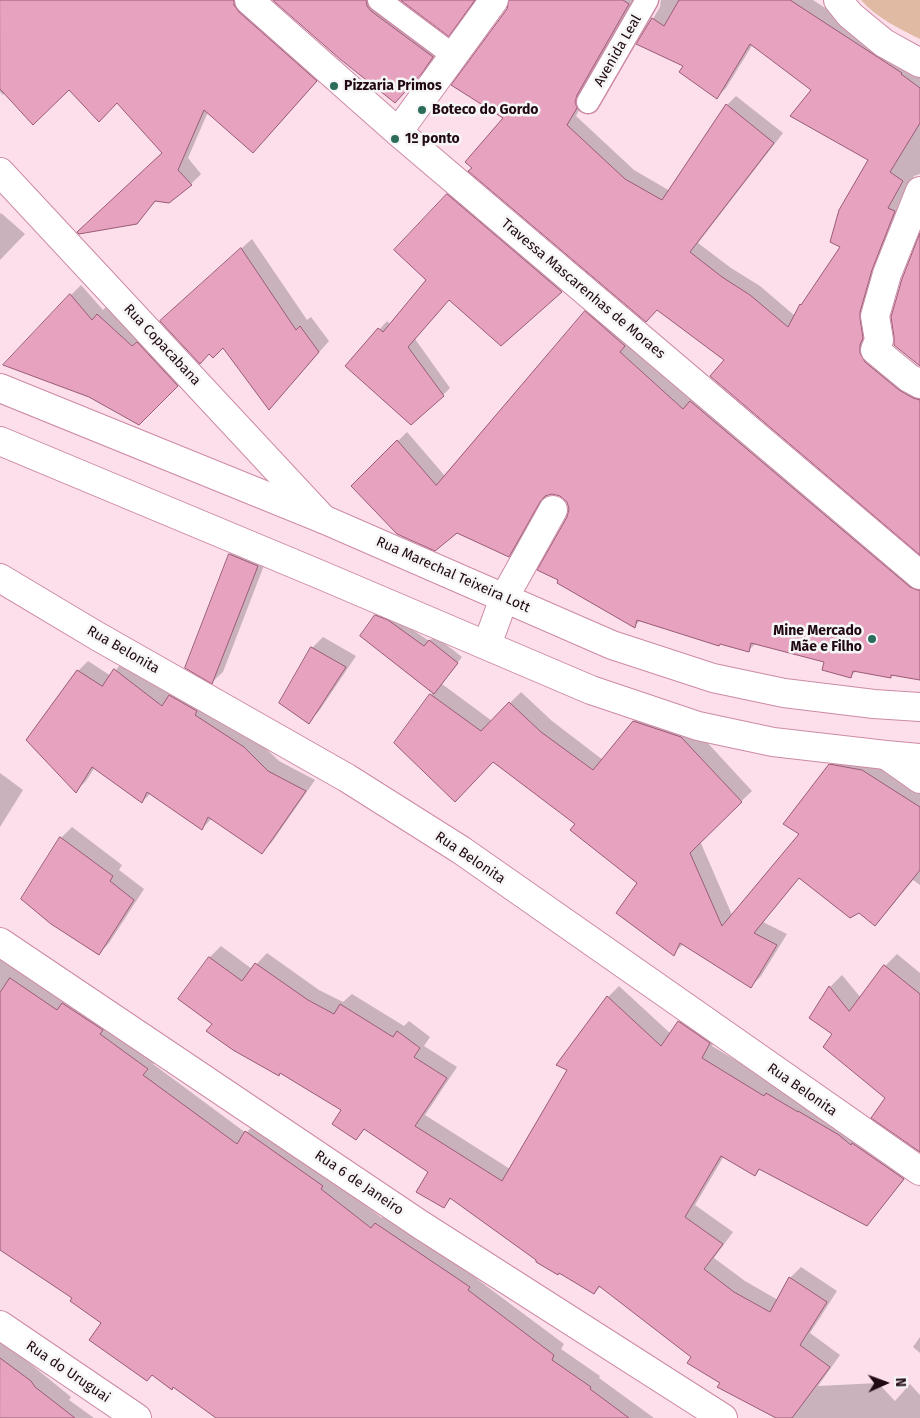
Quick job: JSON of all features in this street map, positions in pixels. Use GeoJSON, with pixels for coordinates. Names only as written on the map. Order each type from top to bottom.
{"type":"FeatureCollection","features":[{"type":"Feature","properties":{"kind":"street","name":"Travessa Mascarenhas de Moraes"},"geometry":{"type":"LineString","coordinates":[[249,0],[398,132],[920,575]]}},
{"type":"Feature","properties":{"kind":"street"},"geometry":{"type":"LineString","coordinates":[[398,132],[494,0]]}},
{"type":"Feature","properties":{"kind":"street"},"geometry":{"type":"LineString","coordinates":[[838,0],[850,15],[884,43],[920,63]]}},
{"type":"Feature","properties":{"kind":"street","name":"Rua Copacabana"},"geometry":{"type":"LineString","coordinates":[[0,172],[323,519]]}},
{"type":"Feature","properties":{"kind":"street"},"geometry":{"type":"LineString","coordinates":[[920,191],[887,274],[875,316],[879,340],[875,350],[909,378],[920,384]]}},
{"type":"Feature","properties":{"kind":"street","name":"Rua Marechal Teixeira Lott"},"geometry":{"type":"LineString","coordinates":[[0,388],[323,519],[612,645],[714,678],[793,694],[874,704],[920,707]]}},
{"type":"Feature","properties":{"kind":"street"},"geometry":{"type":"LineString","coordinates":[[0,441],[590,690],[698,726],[773,742],[886,756],[920,758]]}},
{"type":"Feature","properties":{"kind":"street"},"geometry":{"type":"LineString","coordinates":[[486,645],[504,598],[553,510]]}},
{"type":"Feature","properties":{"kind":"street","name":"Rua Belonita"},"geometry":{"type":"LineString","coordinates":[[0,578],[97,636],[347,778],[461,850],[920,1171]]}},
{"type":"Feature","properties":{"kind":"street"},"geometry":{"type":"LineString","coordinates":[[886,756],[920,779]]}},
{"type":"Feature","properties":{"kind":"street","name":"Rua 6 de Janeiro"},"geometry":{"type":"LineString","coordinates":[[0,942],[421,1225],[723,1418]]}},
{"type":"Feature","properties":{"kind":"street","name":"Rua do Uruguai"},"geometry":{"type":"LineString","coordinates":[[0,1325],[137,1418]]}},
{"type":"Feature","properties":{"kind":"lane"},"geometry":{"type":"LineString","coordinates":[[379,0],[454,56]]}},
{"type":"Feature","properties":{"kind":"lane","name":"Avenida Leal"},"geometry":{"type":"LineString","coordinates":[[588,102],[647,0]]}},
{"type":"Feature","properties":{"kind":"shaded area"},"geometry":{"type":"Polygon","coordinates":[[[861,0],[920,0],[920,39],[896,27],[861,0]]]}},
{"type":"Feature","properties":{"kind":"building"},"geometry":{"type":"Polygon","coordinates":[[[0,0],[234,0],[234,5],[239,12],[317,81],[253,153],[204,110],[178,170],[192,185],[169,203],[155,201],[137,224],[79,234],[77,232],[162,153],[117,103],[99,122],[69,90],[33,125],[0,89],[0,0]]]}},
{"type":"Feature","properties":{"kind":"building"},"geometry":{"type":"Polygon","coordinates":[[[273,0],[366,0],[367,6],[371,11],[433,57],[422,73],[395,103],[340,59],[273,0]]]}},
{"type":"Feature","properties":{"kind":"building"},"geometry":{"type":"Polygon","coordinates":[[[401,0],[475,0],[449,36],[401,0]]]}},
{"type":"Feature","properties":{"kind":"building"},"geometry":{"type":"Polygon","coordinates":[[[509,0],[623,0],[629,4],[577,95],[575,102],[577,108],[567,125],[625,179],[662,200],[726,104],[774,143],[690,252],[722,277],[750,295],[788,327],[800,304],[840,247],[830,242],[839,210],[868,160],[790,116],[811,90],[750,44],[717,99],[679,72],[683,66],[636,44],[652,18],[664,26],[679,0],[790,0],[902,73],[920,88],[920,123],[890,172],[903,181],[888,208],[895,211],[872,270],[860,312],[863,338],[860,345],[860,353],[865,362],[899,390],[920,400],[920,555],[710,376],[724,360],[657,310],[646,322],[468,171],[472,168],[465,162],[503,118],[451,85],[507,9],[509,0]]]}},
{"type":"Feature","properties":{"kind":"building"},"geometry":{"type":"Polygon","coordinates":[[[447,194],[562,292],[501,346],[449,300],[408,347],[444,396],[411,425],[345,366],[378,328],[383,332],[426,280],[394,250],[447,194]]]}},
{"type":"Feature","properties":{"kind":"building"},"geometry":{"type":"Polygon","coordinates":[[[920,233],[920,366],[894,345],[891,317],[902,279],[920,233]]]}},
{"type":"Feature","properties":{"kind":"building"},"geometry":{"type":"Polygon","coordinates":[[[241,248],[296,330],[300,326],[319,352],[269,410],[223,348],[213,358],[209,354],[200,364],[160,321],[241,248]]]}},
{"type":"Feature","properties":{"kind":"building"},"geometry":{"type":"Polygon","coordinates":[[[70,294],[92,320],[97,314],[132,346],[137,342],[178,386],[139,425],[89,397],[3,365],[70,294]]]}},
{"type":"Feature","properties":{"kind":"building"},"geometry":{"type":"Polygon","coordinates":[[[585,311],[625,346],[620,352],[683,409],[690,401],[910,587],[920,590],[920,680],[891,675],[891,678],[853,671],[851,678],[822,670],[824,662],[751,643],[749,652],[720,644],[719,646],[637,620],[635,628],[557,583],[558,580],[537,570],[567,517],[569,509],[567,502],[560,496],[552,494],[545,496],[509,557],[457,533],[435,551],[397,534],[351,486],[397,440],[436,485],[585,311]]]}},
{"type":"Feature","properties":{"kind":"building"},"geometry":{"type":"Polygon","coordinates":[[[229,554],[258,566],[212,684],[185,668],[229,554]]]}},
{"type":"Feature","properties":{"kind":"building"},"geometry":{"type":"Polygon","coordinates":[[[375,615],[388,620],[424,646],[429,640],[458,663],[434,694],[360,636],[375,615]]]}},
{"type":"Feature","properties":{"kind":"building"},"geometry":{"type":"Polygon","coordinates":[[[311,647],[346,667],[309,724],[279,703],[311,647]]]}},
{"type":"Feature","properties":{"kind":"building"},"geometry":{"type":"Polygon","coordinates":[[[114,669],[162,706],[169,695],[197,711],[195,715],[244,747],[268,771],[306,791],[262,854],[208,817],[202,830],[147,792],[142,803],[92,767],[76,793],[26,740],[77,670],[102,686],[114,669]]]}},
{"type":"Feature","properties":{"kind":"building"},"geometry":{"type":"Polygon","coordinates":[[[430,694],[481,731],[509,702],[541,732],[593,770],[633,721],[681,737],[742,802],[690,853],[722,926],[799,834],[783,824],[829,764],[862,770],[920,807],[920,870],[875,926],[859,913],[850,918],[799,878],[754,933],[777,945],[751,988],[680,943],[674,956],[616,913],[637,883],[570,830],[575,824],[493,762],[455,802],[394,743],[430,694]]]}},
{"type":"Feature","properties":{"kind":"building"},"geometry":{"type":"Polygon","coordinates":[[[60,837],[113,876],[110,881],[134,900],[99,955],[51,924],[21,899],[60,837]]]}},
{"type":"Feature","properties":{"kind":"building"},"geometry":{"type":"Polygon","coordinates":[[[209,957],[242,981],[255,963],[308,1000],[334,1014],[340,1004],[393,1037],[397,1031],[420,1048],[414,1057],[447,1078],[415,1126],[502,1181],[567,1070],[556,1065],[607,996],[661,1046],[678,1021],[710,1043],[702,1058],[764,1096],[766,1093],[839,1135],[851,1145],[852,1143],[904,1179],[867,1226],[759,1169],[755,1176],[721,1156],[685,1217],[723,1244],[704,1269],[734,1292],[770,1312],[789,1277],[827,1302],[800,1345],[830,1367],[792,1418],[776,1418],[717,1387],[720,1383],[687,1363],[691,1357],[599,1286],[594,1294],[559,1273],[558,1275],[536,1262],[536,1260],[450,1198],[444,1208],[416,1192],[428,1172],[364,1129],[356,1140],[332,1124],[341,1110],[280,1073],[279,1076],[233,1050],[206,1031],[212,1024],[178,999],[209,957]]]}},
{"type":"Feature","properties":{"kind":"building"},"geometry":{"type":"Polygon","coordinates":[[[884,965],[920,994],[920,1152],[871,1118],[885,1098],[823,1047],[832,1034],[809,1018],[829,986],[849,1011],[884,965]]]}},
{"type":"Feature","properties":{"kind":"building"},"geometry":{"type":"Polygon","coordinates":[[[10,978],[57,1010],[62,1003],[103,1030],[100,1034],[148,1069],[143,1075],[237,1144],[245,1131],[323,1186],[321,1189],[371,1228],[375,1223],[470,1287],[468,1290],[554,1355],[552,1360],[591,1387],[590,1389],[629,1418],[216,1418],[173,1387],[172,1390],[152,1375],[147,1381],[89,1340],[101,1323],[70,1301],[72,1298],[0,1250],[0,993],[10,978]]]}},
{"type":"Feature","properties":{"kind":"building"},"geometry":{"type":"Polygon","coordinates":[[[0,1358],[31,1381],[35,1387],[75,1418],[0,1418],[0,1358]]]}},
{"type":"Feature","properties":{"kind":"place","name":"Pizzaria Primos"},"geometry":{"type":"Point","coordinates":[334,86]}},
{"type":"Feature","properties":{"kind":"place","name":"Boteco do Gordo"},"geometry":{"type":"Point","coordinates":[422,110]}},
{"type":"Feature","properties":{"kind":"place","name":"1º ponto"},"geometry":{"type":"Point","coordinates":[395,139]}},
{"type":"Feature","properties":{"kind":"place","name":"Mine Mercado Mãe e Filho"},"geometry":{"type":"Point","coordinates":[872,639]}}]}
